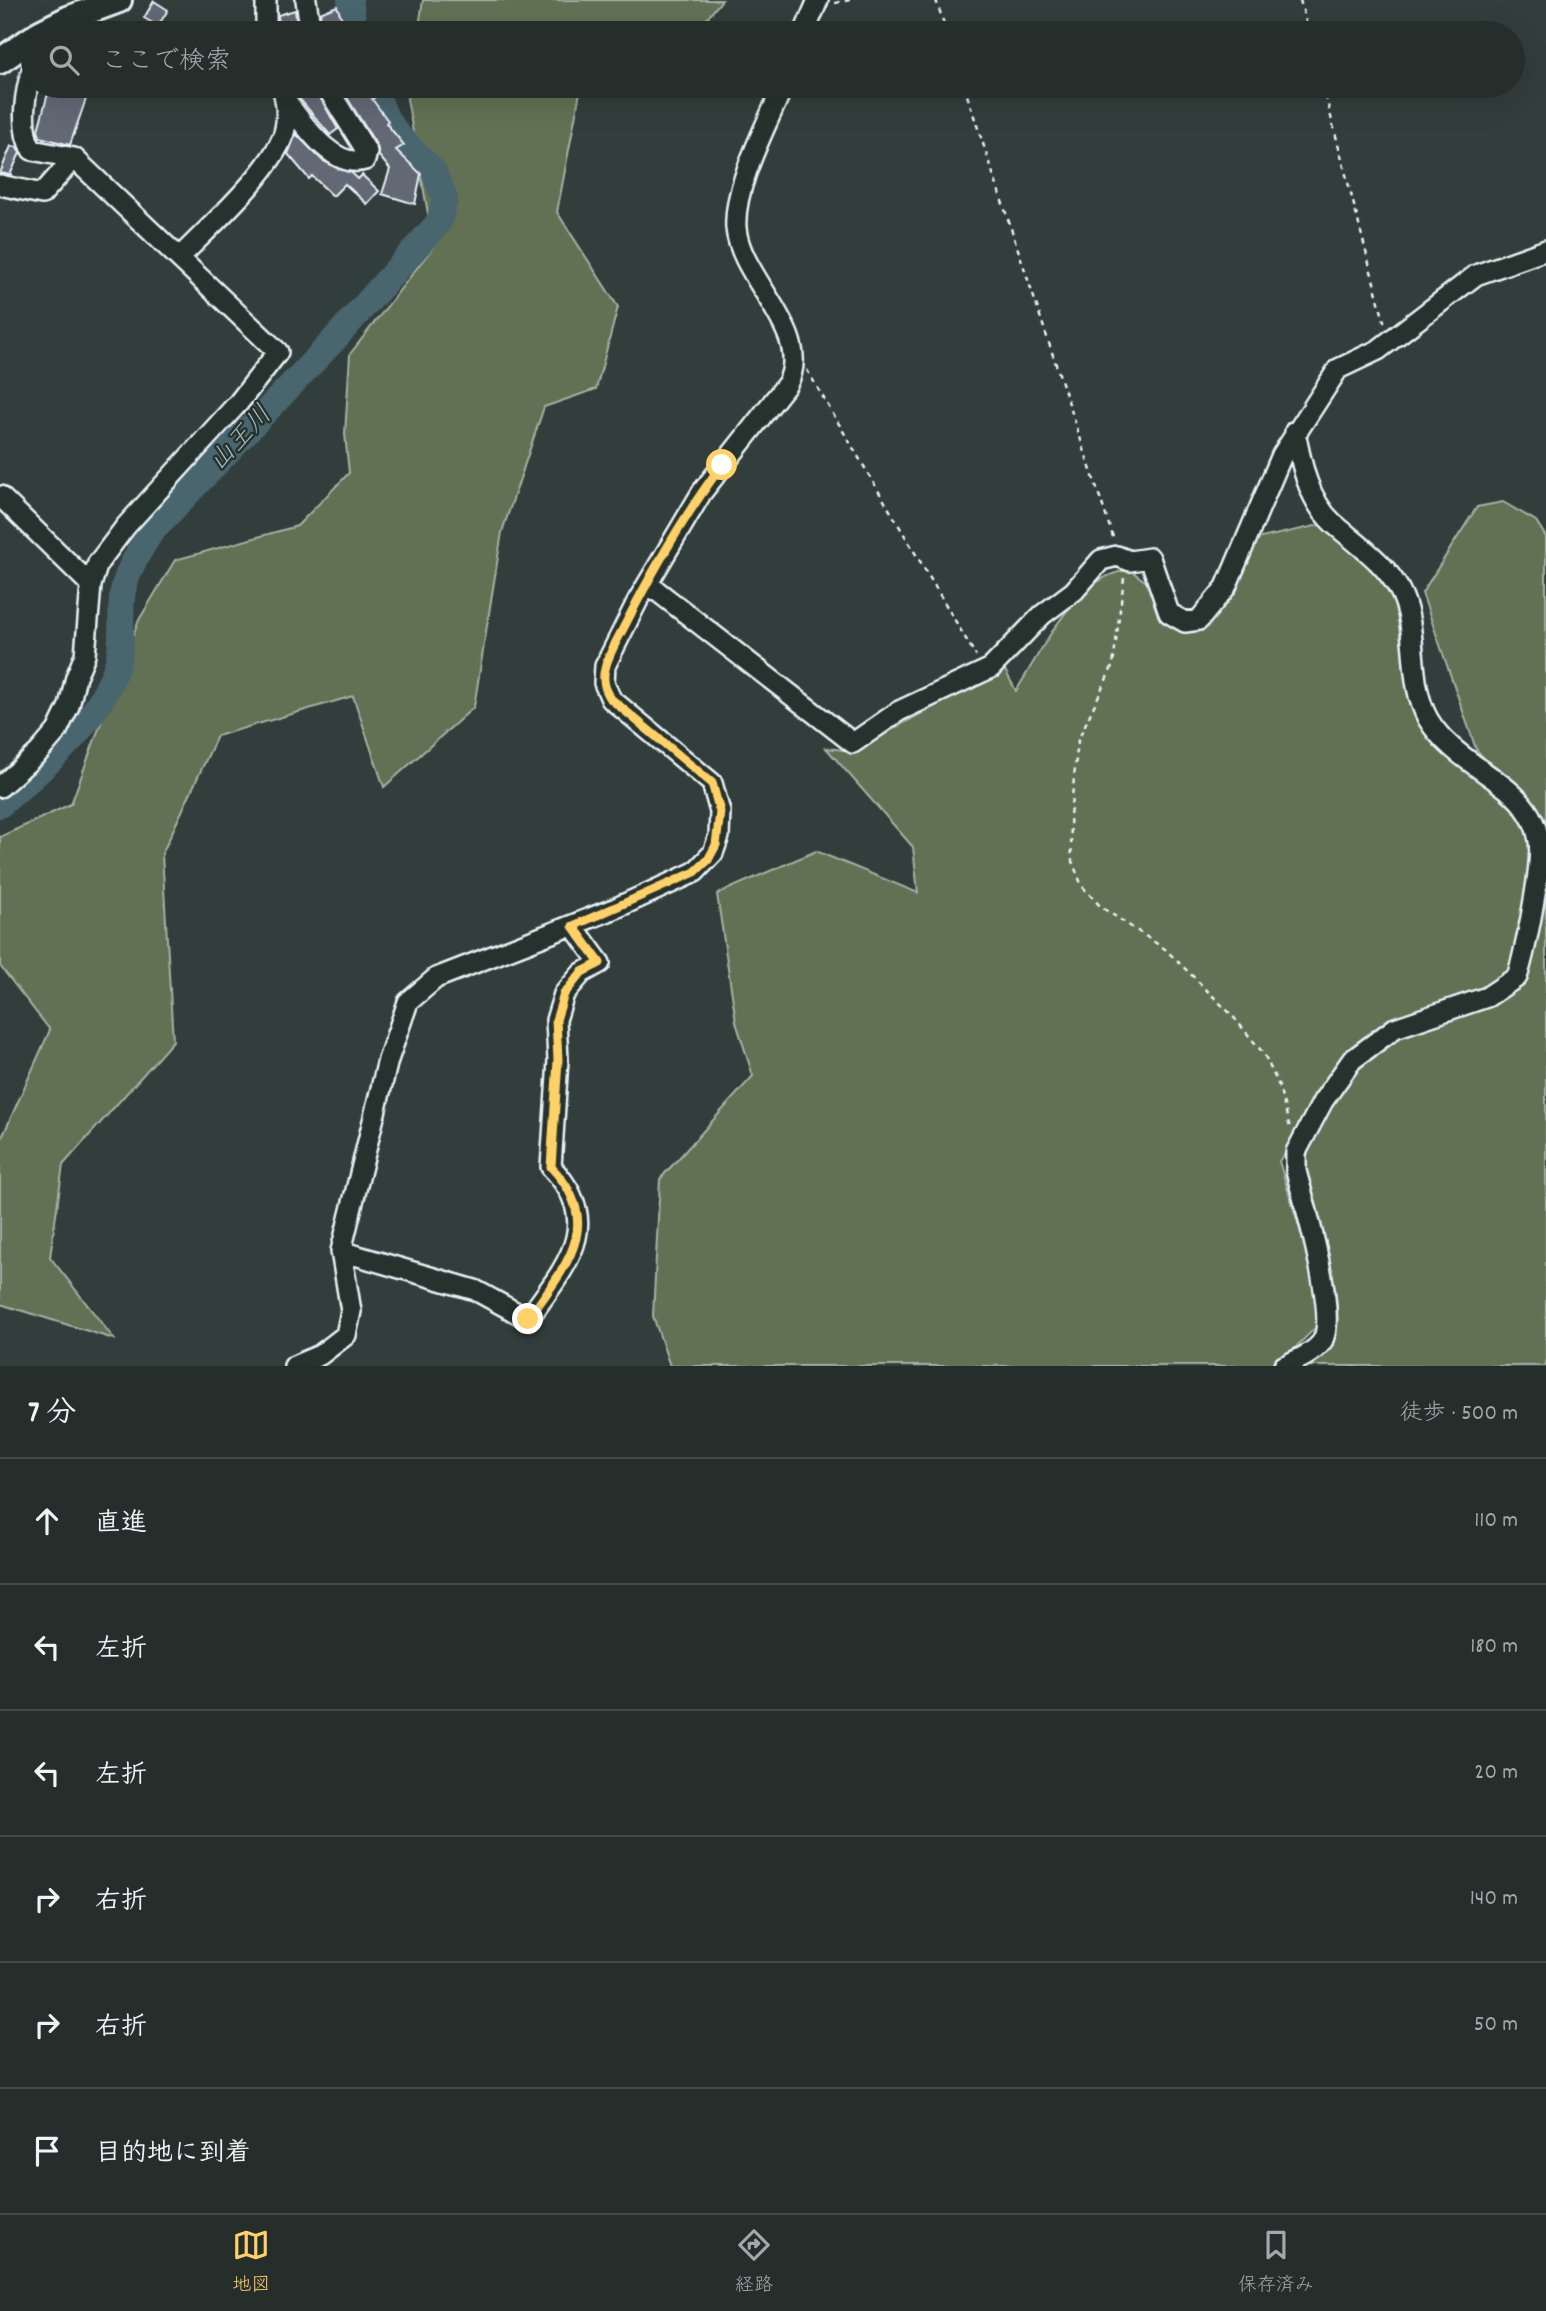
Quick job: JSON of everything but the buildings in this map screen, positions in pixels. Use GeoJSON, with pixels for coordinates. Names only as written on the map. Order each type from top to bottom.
{"type":"FeatureCollection","features":[{"type":"Feature","properties":{"kind":"main road"},"geometry":{"type":"LineString","coordinates":[[80,21],[119,0]]}},
{"type":"Feature","properties":{"kind":"main road"},"geometry":{"type":"LineString","coordinates":[[0,61],[21,46]]}},
{"type":"Feature","properties":{"kind":"street"},"geometry":{"type":"LineString","coordinates":[[266,0],[266,21]]}},
{"type":"Feature","properties":{"kind":"street"},"geometry":{"type":"LineString","coordinates":[[306,0],[309,21]]}},
{"type":"Feature","properties":{"kind":"street"},"geometry":{"type":"LineString","coordinates":[[809,21],[818,0]]}},
{"type":"Feature","properties":{"kind":"street"},"geometry":{"type":"LineString","coordinates":[[0,787],[39,752],[57,731],[69,706],[85,654],[91,585],[99,563],[126,526],[239,402],[278,352],[74,158],[32,150],[24,138],[27,98]]}},
{"type":"Feature","properties":{"kind":"street"},"geometry":{"type":"LineString","coordinates":[[180,257],[271,159],[286,128],[284,98]]}},
{"type":"Feature","properties":{"kind":"street"},"geometry":{"type":"LineString","coordinates":[[288,98],[325,148],[354,161],[365,160],[367,152],[333,98]]}},
{"type":"Feature","properties":{"kind":"street"},"geometry":{"type":"LineString","coordinates":[[294,1366],[320,1355],[346,1335],[351,1311],[341,1251],[388,1059],[408,1002],[436,978],[573,926],[695,872],[713,853],[719,836],[719,802],[712,783],[615,703],[605,689],[604,674],[607,660],[702,492],[788,384],[794,366],[792,343],[741,249],[736,228],[741,192],[778,98]]}},
{"type":"Feature","properties":{"kind":"street"},"geometry":{"type":"LineString","coordinates":[[0,185],[42,194],[74,158]]}},
{"type":"Feature","properties":{"kind":"street"},"geometry":{"type":"LineString","coordinates":[[648,584],[853,743],[899,711],[985,671],[1042,615],[1074,591],[1098,562],[1124,558],[1152,559],[1165,605],[1171,616],[1185,622],[1203,617],[1235,569],[1271,477],[1295,432],[1338,369],[1372,354],[1390,342],[1469,279],[1546,250]]}},
{"type":"Feature","properties":{"kind":"street"},"geometry":{"type":"LineString","coordinates":[[1284,1366],[1311,1353],[1323,1342],[1327,1329],[1326,1304],[1296,1171],[1296,1152],[1323,1101],[1352,1060],[1383,1034],[1487,997],[1517,977],[1533,902],[1540,843],[1531,814],[1508,790],[1452,748],[1428,719],[1419,692],[1410,628],[1401,595],[1366,547],[1332,522],[1317,503],[1301,460],[1295,432]]}},
{"type":"Feature","properties":{"kind":"street"},"geometry":{"type":"LineString","coordinates":[[0,496],[91,585]]}},
{"type":"Feature","properties":{"kind":"street"},"geometry":{"type":"LineString","coordinates":[[341,1251],[475,1290],[528,1319],[568,1262],[580,1231],[569,1185],[551,1167],[558,1060],[556,1020],[564,994],[582,972],[600,963],[573,926]]}},
{"type":"Feature","properties":{"kind":"path"},"geometry":{"type":"LineString","coordinates":[[936,0],[943,21]]}},
{"type":"Feature","properties":{"kind":"path"},"geometry":{"type":"LineString","coordinates":[[1300,0],[1306,21]]}},
{"type":"Feature","properties":{"kind":"path"},"geometry":{"type":"LineString","coordinates":[[968,98],[1124,558],[1113,665],[1077,740],[1070,816],[1072,861],[1082,886],[1101,907],[1165,949],[1231,1014],[1265,1054],[1279,1086],[1296,1152]]}},
{"type":"Feature","properties":{"kind":"path"},"geometry":{"type":"LineString","coordinates":[[1326,98],[1390,342]]}},
{"type":"Feature","properties":{"kind":"path"},"geometry":{"type":"LineString","coordinates":[[794,366],[807,369],[812,374],[985,671]]}},
{"type":"Feature","properties":{"kind":"green space"},"geometry":{"type":"Polygon","coordinates":[[[423,0],[722,0],[705,21],[420,21],[423,0]]]}},
{"type":"Feature","properties":{"kind":"green space"},"geometry":{"type":"Polygon","coordinates":[[[579,98],[557,212],[618,307],[596,389],[544,407],[502,532],[474,707],[384,787],[353,696],[217,736],[162,854],[173,1041],[63,1165],[50,1257],[114,1339],[0,1304],[0,1142],[50,1030],[0,966],[0,837],[71,804],[139,620],[175,560],[297,526],[349,473],[345,434],[350,354],[434,246],[407,99],[579,98]]]}},
{"type":"Feature","properties":{"kind":"green space"},"geometry":{"type":"Polygon","coordinates":[[[1503,502],[1536,521],[1546,537],[1546,1366],[1282,1366],[1323,1342],[1320,1323],[1277,1366],[670,1366],[653,1316],[660,1179],[753,1076],[736,1022],[717,894],[816,851],[918,893],[913,847],[826,748],[853,751],[1004,668],[1016,691],[1063,616],[1093,585],[1111,575],[1130,570],[1149,584],[1165,623],[1185,626],[1201,624],[1214,616],[1224,604],[1252,540],[1324,524],[1388,574],[1423,705],[1452,748],[1531,814],[1476,749],[1422,593],[1477,507],[1503,502]],[[1312,1120],[1279,1161],[1310,1262],[1296,1152],[1312,1120]]]}},
{"type":"Feature","properties":{"kind":"waterway","name":"山王川"},"geometry":{"type":"LineString","coordinates":[[350,0],[353,21]]}},
{"type":"Feature","properties":{"kind":"waterway","name":"山王川"},"geometry":{"type":"LineString","coordinates":[[0,805],[70,741],[85,723],[110,683],[121,644],[125,583],[134,560],[151,532],[332,342],[439,222],[445,199],[434,172],[398,135],[386,118],[378,98]]}},
{"type":"Feature","properties":{"kind":"route"},"geometry":{"type":"LineString","coordinates":[[528,1319],[568,1262],[580,1231],[569,1185],[551,1167],[558,1060],[556,1020],[564,994],[582,972],[600,963],[573,926],[695,872],[713,853],[719,836],[719,802],[712,783],[611,699],[605,689],[604,674],[607,660],[638,600],[702,492],[722,465]]}}]}
